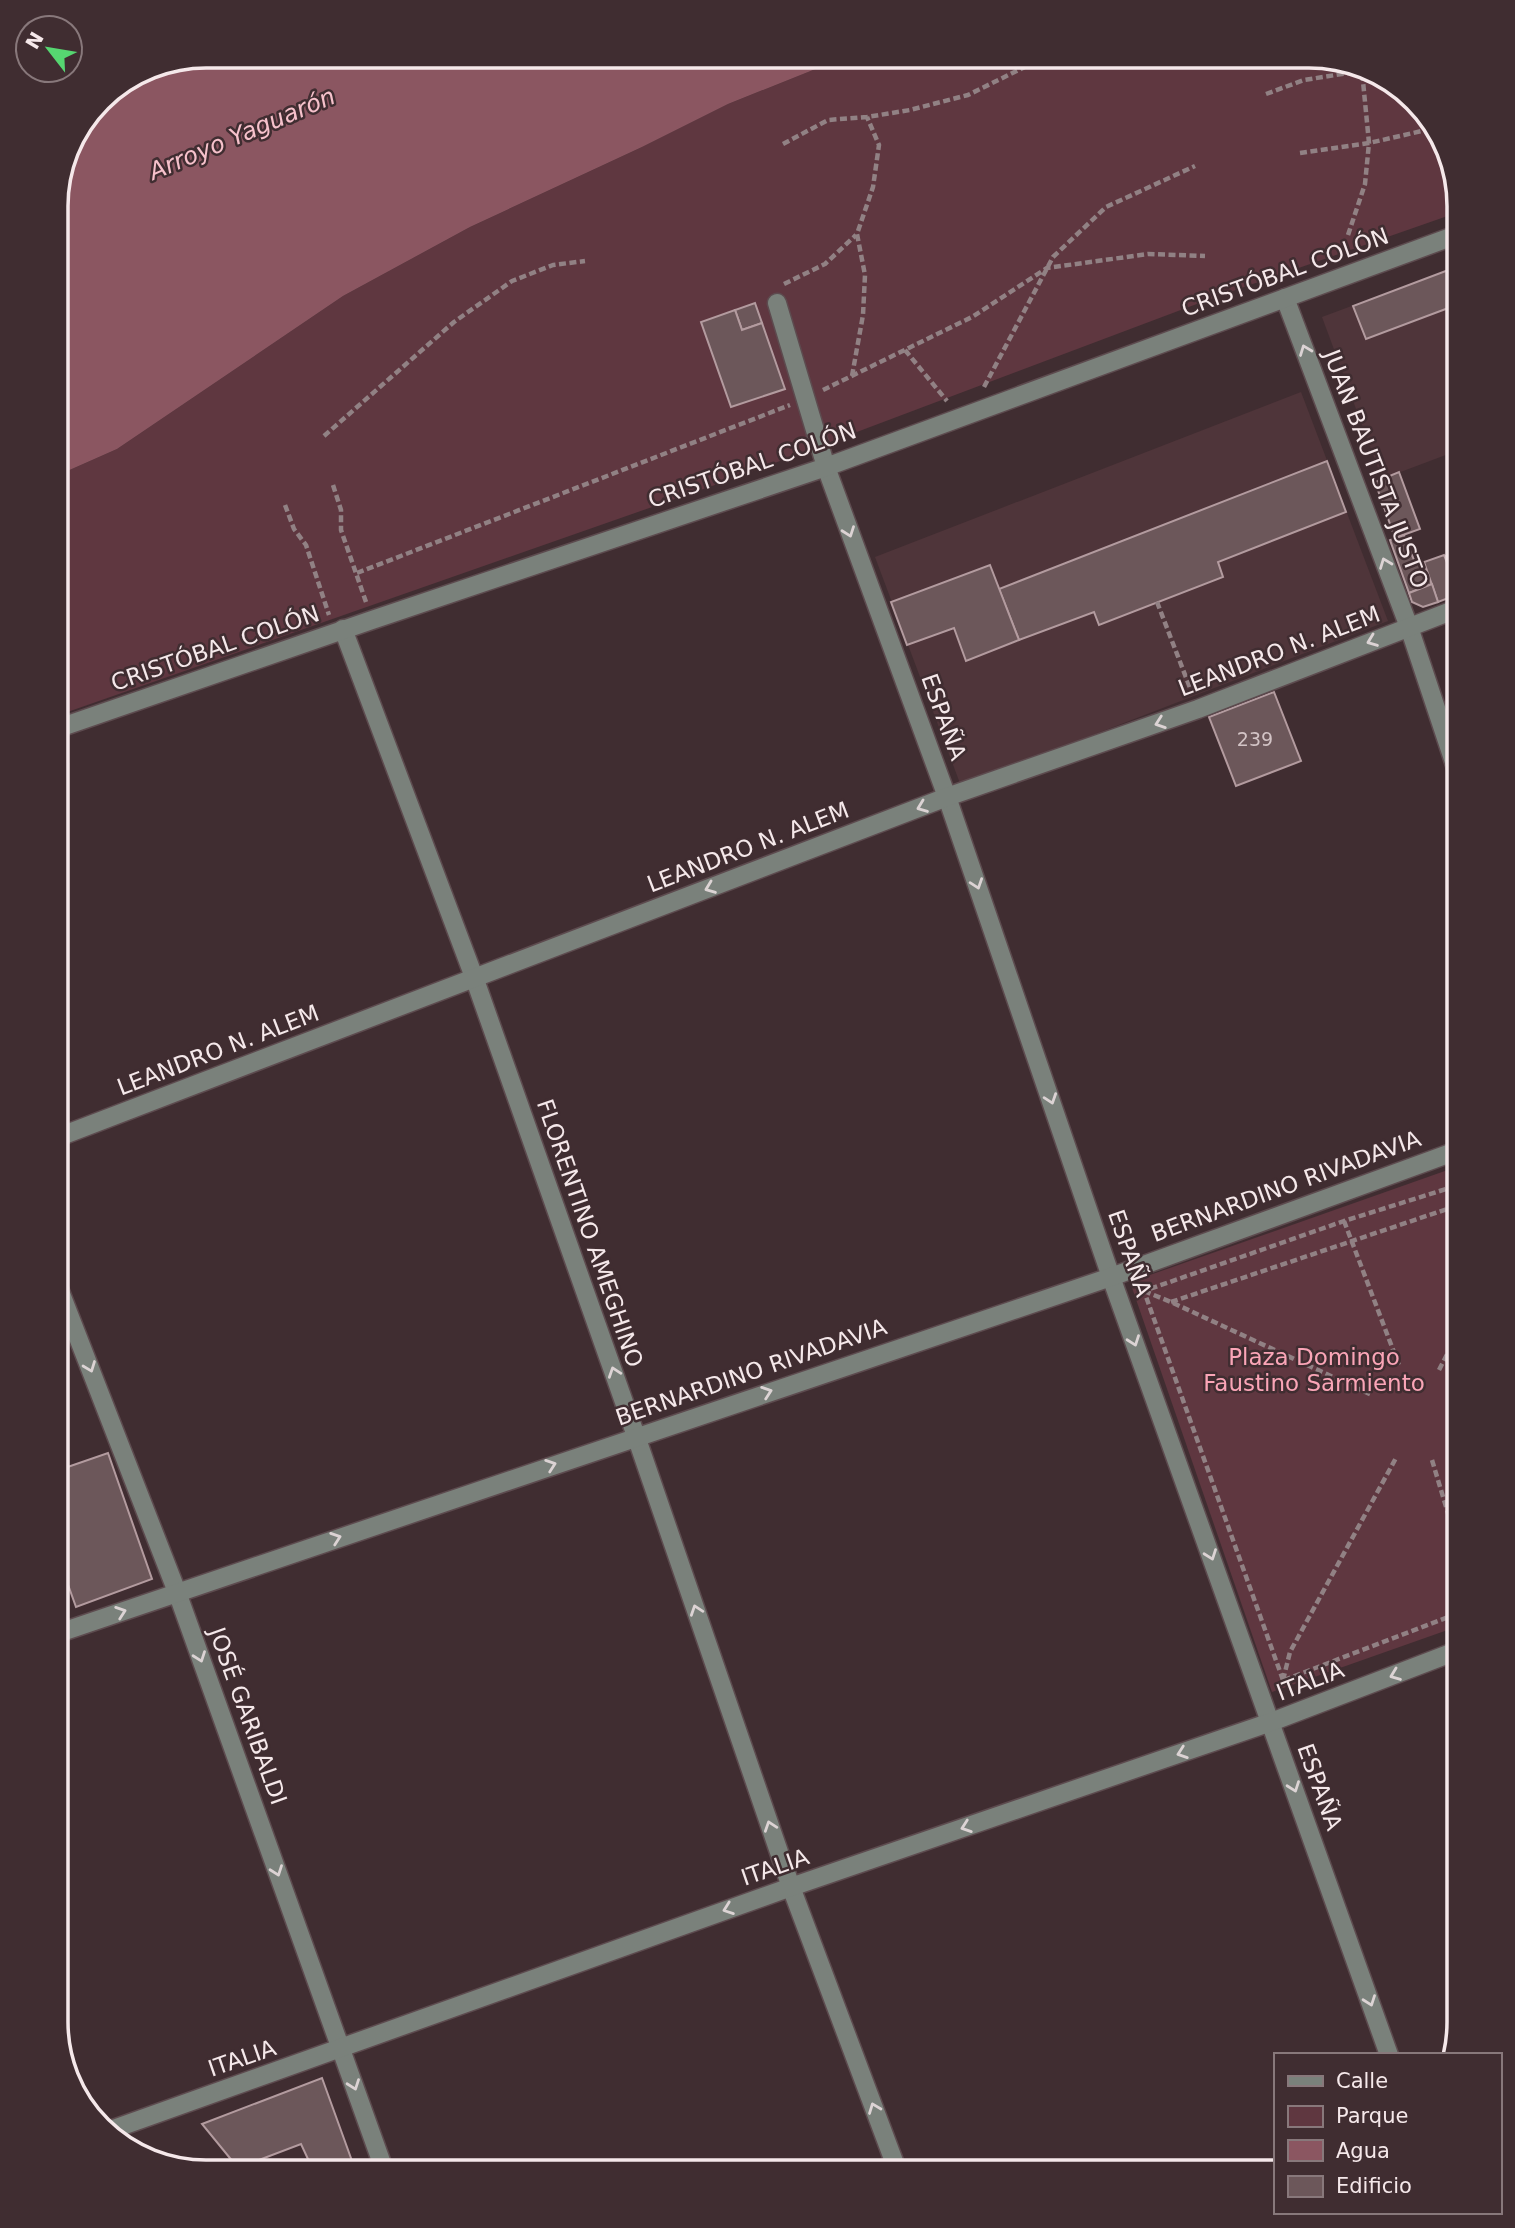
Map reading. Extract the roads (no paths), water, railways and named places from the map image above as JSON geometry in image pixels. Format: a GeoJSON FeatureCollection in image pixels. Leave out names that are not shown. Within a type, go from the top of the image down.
{"type":"FeatureCollection","features":[{"type":"Feature","properties":{"kind":"street","name":"CRISTÓBAL COLÓN"},"geometry":{"type":"LineString","coordinates":[[69,725],[826,467],[1447,238]]}},
{"type":"Feature","properties":{"kind":"street","name":"JUAN BAUTISTA JUSTO"},"geometry":{"type":"LineString","coordinates":[[1285,298],[1409,627],[1447,741]]}},
{"type":"Feature","properties":{"kind":"street","name":"ESPAÑA"},"geometry":{"type":"LineString","coordinates":[[777,303],[826,467],[947,797],[1111,1276],[1388,2053]]}},
{"type":"Feature","properties":{"kind":"street","name":"LEANDRO N. ALEM"},"geometry":{"type":"LineString","coordinates":[[68,1133],[947,797],[1198,709],[1447,613]]}},
{"type":"Feature","properties":{"kind":"street","name":"FLORENTINO AMEGHINO"},"geometry":{"type":"LineString","coordinates":[[338,631],[474,977],[791,1887],[893,2160]]}},
{"type":"Feature","properties":{"kind":"street","name":"BERNARDINO RIVADAVIA"},"geometry":{"type":"LineString","coordinates":[[68,1630],[1111,1276],[1447,1154]]}},
{"type":"Feature","properties":{"kind":"street","name":"JOSÉ GARIBALDI"},"geometry":{"type":"LineString","coordinates":[[68,1313],[177,1592],[380,2159]]}},
{"type":"Feature","properties":{"kind":"street","name":"ITALIA"},"geometry":{"type":"LineString","coordinates":[[117,2128],[791,1887],[1271,1722],[1447,1655]]}},
{"type":"Feature","properties":{"kind":"water","name":"Arroyo Yaguarón"},"geometry":{"type":"Polygon","coordinates":[[[197,69],[816,69],[728,104],[470,227],[343,296],[117,449],[69,470],[69,188],[82,145],[97,122],[115,102],[137,87],[170,73],[197,69]]]}},
{"type":"Feature","properties":{"kind":"park label","name":"Plaza Domingo Faustino Sarmiento"},"geometry":{"type":"Point","coordinates":[1314,1370]}}]}
